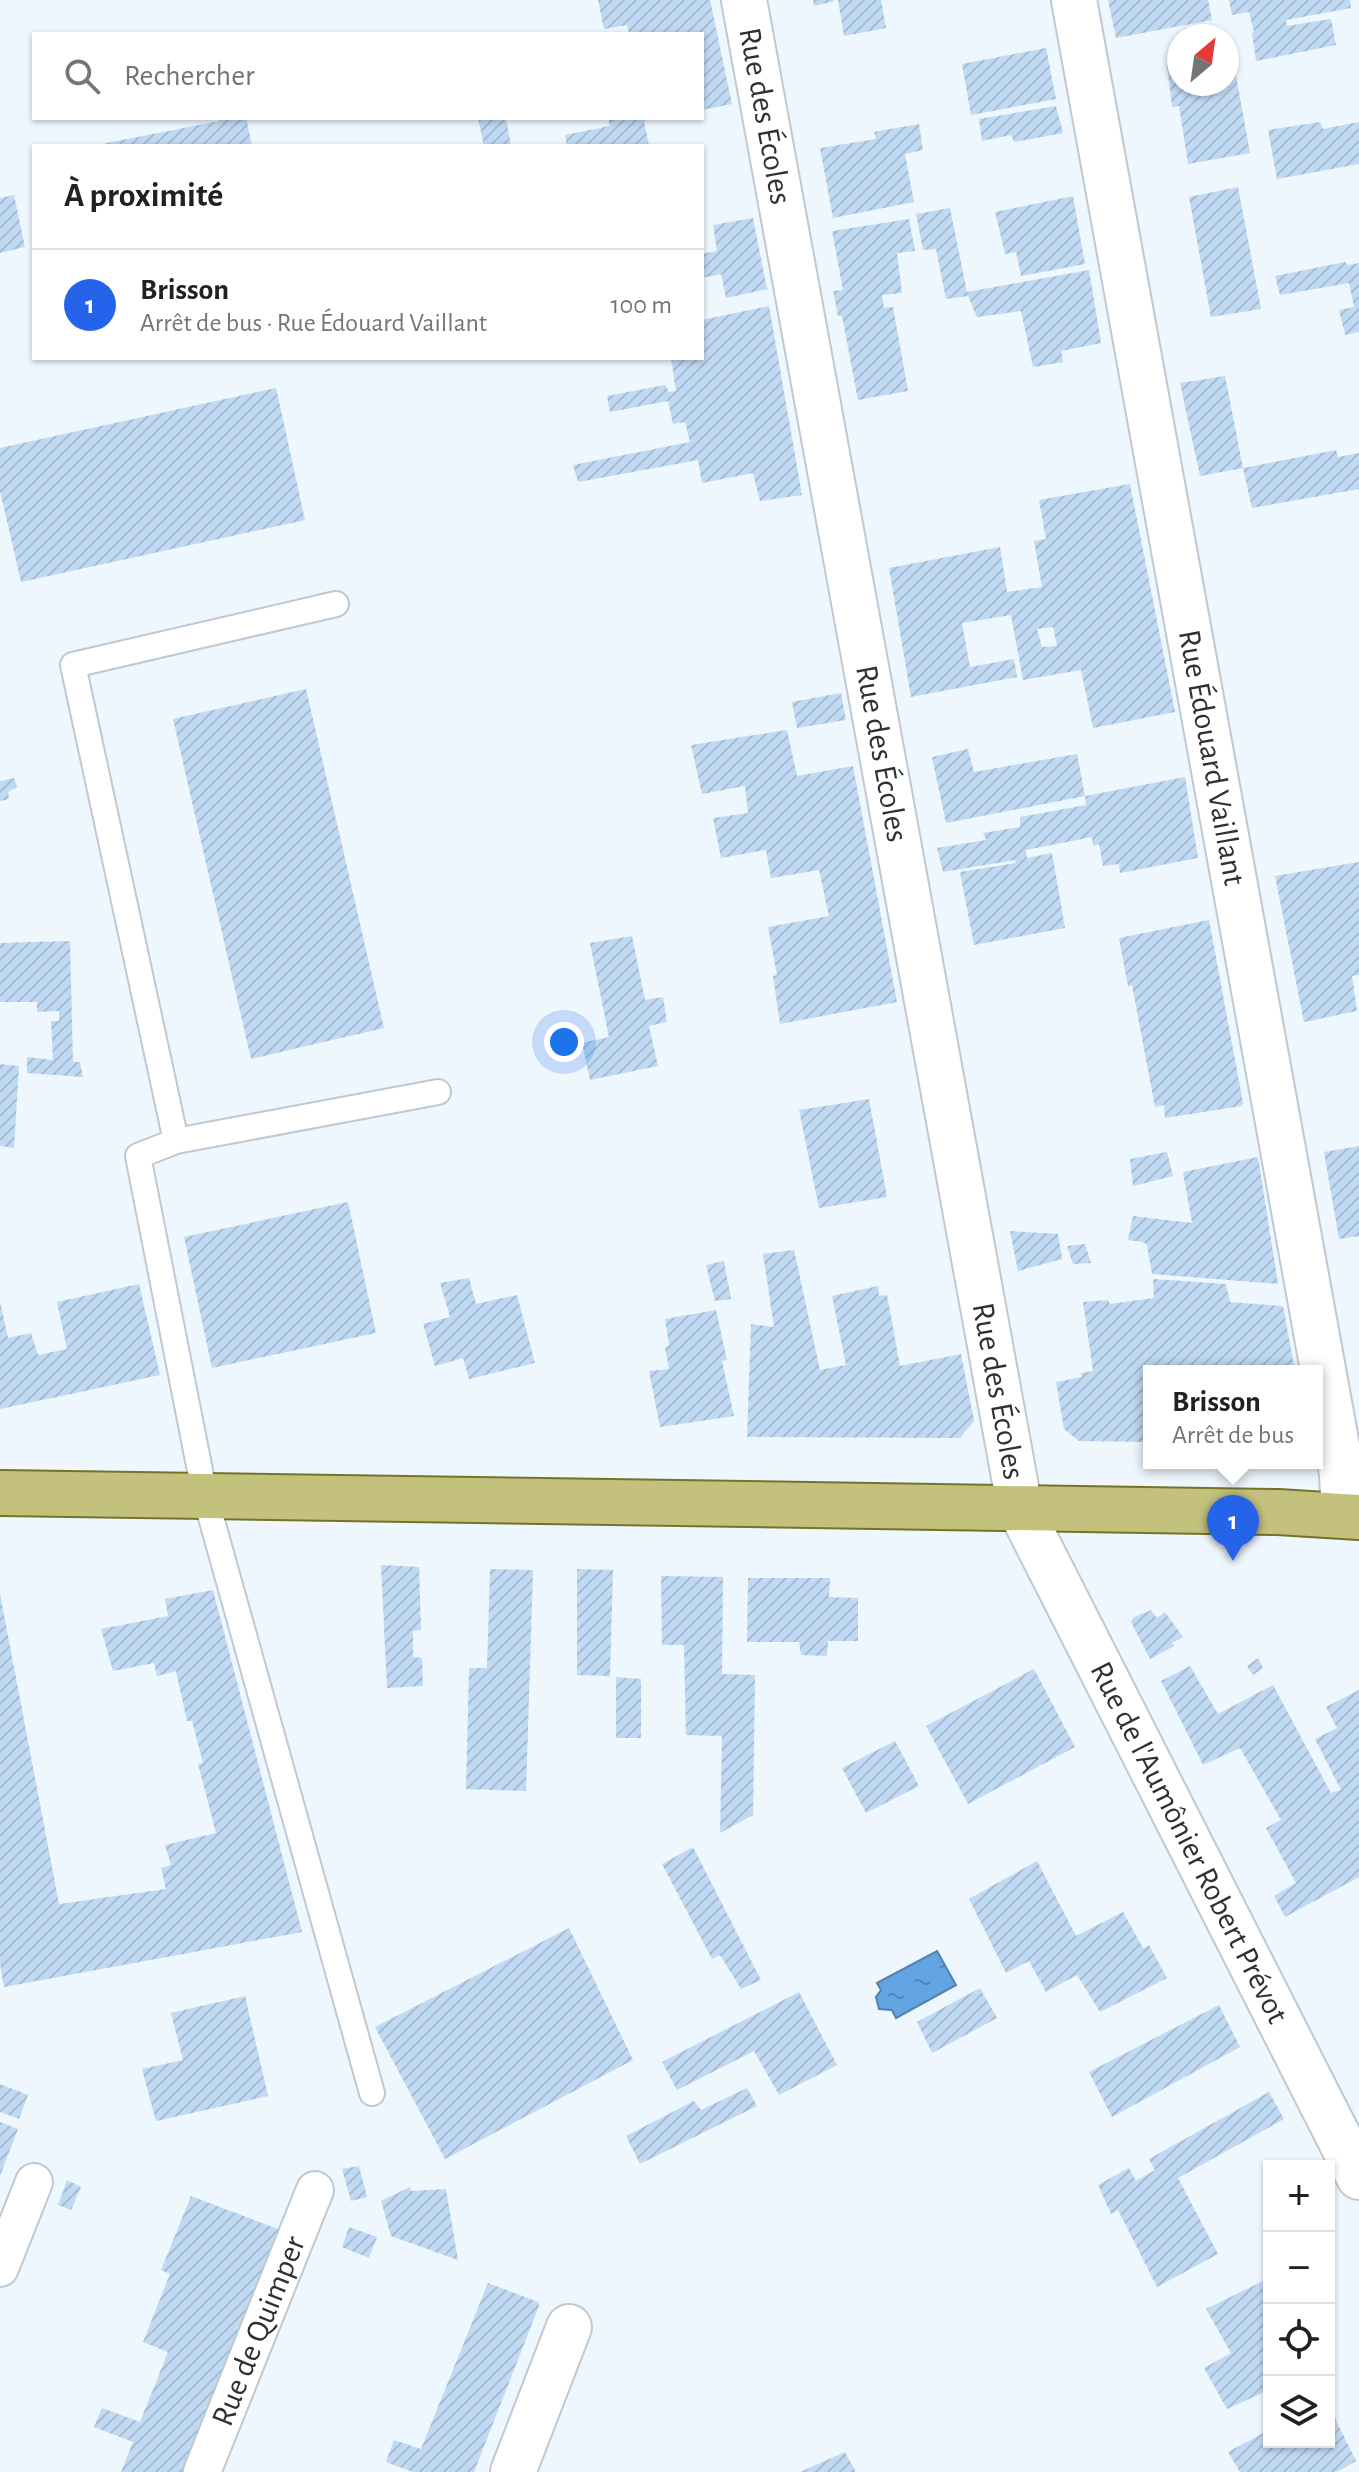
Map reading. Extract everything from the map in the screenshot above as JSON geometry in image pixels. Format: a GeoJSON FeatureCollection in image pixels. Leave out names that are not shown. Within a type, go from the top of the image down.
{"type":"FeatureCollection","features":[{"type":"Feature","properties":{"kind":"main road"},"geometry":{"type":"LineString","coordinates":[[0,1493],[1352,1516]]}},
{"type":"Feature","properties":{"kind":"street","name":"Rue des Écoles"},"geometry":{"type":"LineString","coordinates":[[744,0],[1020,1509]]}},
{"type":"Feature","properties":{"kind":"street","name":"Rue Édouard Vaillant"},"geometry":{"type":"LineString","coordinates":[[1074,0],[1322,1365]]}},
{"type":"Feature","properties":{"kind":"street","name":"Rue Édouard Vaillant"},"geometry":{"type":"LineString","coordinates":[[1323,1370],[1352,1516]]}},
{"type":"Feature","properties":{"kind":"street","name":"Rue de l'Aumônier Robert Prévot"},"geometry":{"type":"LineString","coordinates":[[1020,1509],[1359,2177]]}},
{"type":"Feature","properties":{"kind":"street"},"geometry":{"type":"LineString","coordinates":[[0,2268],[34,2182]]}},
{"type":"Feature","properties":{"kind":"street","name":"Rue de Quimper"},"geometry":{"type":"LineString","coordinates":[[202,2472],[315,2190]]}},
{"type":"Feature","properties":{"kind":"street"},"geometry":{"type":"LineString","coordinates":[[513,2472],[569,2327]]}},
{"type":"Feature","properties":{"kind":"lane"},"geometry":{"type":"LineString","coordinates":[[176,1141],[73,665],[336,604]]}},
{"type":"Feature","properties":{"kind":"lane"},"geometry":{"type":"LineString","coordinates":[[372,2093],[205,1496],[138,1156],[176,1141],[438,1092]]}},
{"type":"Feature","properties":{"kind":"water"},"geometry":{"type":"Polygon","coordinates":[[[937,1951],[956,1985],[896,2018],[892,2010],[879,2009],[876,1997],[881,1990],[877,1983],[937,1951]]]}},
{"type":"Feature","properties":{"kind":"building"},"geometry":{"type":"Polygon","coordinates":[[[598,0],[710,0],[732,104],[704,110],[704,32],[629,32],[627,25],[604,29],[598,0]]]}},
{"type":"Feature","properties":{"kind":"building"},"geometry":{"type":"Polygon","coordinates":[[[813,0],[834,0],[834,1],[814,6],[813,0]]]}},
{"type":"Feature","properties":{"kind":"building"},"geometry":{"type":"Polygon","coordinates":[[[838,0],[881,0],[886,28],[844,36],[838,0]]]}},
{"type":"Feature","properties":{"kind":"building"},"geometry":{"type":"Polygon","coordinates":[[[1108,0],[1208,0],[1212,20],[1167,24],[1167,28],[1116,38],[1108,0]]]}},
{"type":"Feature","properties":{"kind":"building"},"geometry":{"type":"Polygon","coordinates":[[[1229,0],[1350,0],[1351,8],[1286,20],[1287,26],[1331,19],[1336,45],[1256,61],[1249,12],[1232,15],[1229,0]]]}},
{"type":"Feature","properties":{"kind":"building"},"geometry":{"type":"Polygon","coordinates":[[[1046,48],[1056,99],[971,115],[962,64],[1046,48]]]}},
{"type":"Feature","properties":{"kind":"building"},"geometry":{"type":"Polygon","coordinates":[[[1239,92],[1250,153],[1188,164],[1179,106],[1172,107],[1171,96],[1239,96],[1239,92]]]}},
{"type":"Feature","properties":{"kind":"building"},"geometry":{"type":"Polygon","coordinates":[[[1056,106],[1063,133],[1014,142],[1011,135],[982,141],[979,119],[1056,106]]]}},
{"type":"Feature","properties":{"kind":"building"},"geometry":{"type":"Polygon","coordinates":[[[246,120],[252,144],[102,144],[219,121],[246,120]]]}},
{"type":"Feature","properties":{"kind":"building"},"geometry":{"type":"Polygon","coordinates":[[[478,120],[506,120],[511,144],[484,144],[478,120]]]}},
{"type":"Feature","properties":{"kind":"building"},"geometry":{"type":"Polygon","coordinates":[[[608,120],[647,120],[644,121],[649,144],[567,144],[565,135],[610,126],[608,120]]]}},
{"type":"Feature","properties":{"kind":"building"},"geometry":{"type":"Polygon","coordinates":[[[1320,122],[1323,129],[1359,122],[1359,164],[1277,179],[1268,130],[1320,122]]]}},
{"type":"Feature","properties":{"kind":"building"},"geometry":{"type":"Polygon","coordinates":[[[919,124],[923,150],[905,154],[914,202],[833,218],[820,148],[876,139],[874,132],[919,124]]]}},
{"type":"Feature","properties":{"kind":"building"},"geometry":{"type":"Polygon","coordinates":[[[1238,187],[1261,309],[1211,317],[1189,197],[1238,187]]]}},
{"type":"Feature","properties":{"kind":"building"},"geometry":{"type":"Polygon","coordinates":[[[14,195],[25,247],[0,253],[0,198],[14,195]]]}},
{"type":"Feature","properties":{"kind":"building"},"geometry":{"type":"Polygon","coordinates":[[[1073,196],[1085,264],[1021,276],[1016,252],[1005,254],[995,212],[1073,196]]]}},
{"type":"Feature","properties":{"kind":"building"},"geometry":{"type":"Polygon","coordinates":[[[950,208],[967,292],[1089,270],[1101,343],[1061,351],[1063,362],[1033,367],[1021,311],[977,317],[968,296],[946,299],[936,249],[923,250],[916,214],[950,208]]]}},
{"type":"Feature","properties":{"kind":"building"},"geometry":{"type":"Polygon","coordinates":[[[753,218],[767,289],[726,298],[721,274],[704,278],[704,254],[717,251],[713,225],[753,218]]]}},
{"type":"Feature","properties":{"kind":"building"},"geometry":{"type":"Polygon","coordinates":[[[909,219],[915,251],[897,253],[902,293],[882,295],[884,308],[893,307],[908,391],[858,400],[842,316],[838,316],[833,291],[843,290],[832,231],[909,219]]]}},
{"type":"Feature","properties":{"kind":"building"},"geometry":{"type":"Polygon","coordinates":[[[1345,262],[1348,265],[1359,263],[1359,332],[1345,335],[1339,310],[1354,307],[1349,283],[1280,295],[1275,276],[1345,262]]]}},
{"type":"Feature","properties":{"kind":"building"},"geometry":{"type":"Polygon","coordinates":[[[769,306],[802,495],[760,501],[753,473],[702,483],[698,460],[578,482],[573,465],[690,442],[685,422],[673,424],[668,401],[610,412],[607,396],[665,385],[669,392],[676,391],[671,360],[704,360],[704,320],[769,306]]]}},
{"type":"Feature","properties":{"kind":"building"},"geometry":{"type":"Polygon","coordinates":[[[1225,376],[1243,468],[1200,476],[1180,383],[1225,376]]]}},
{"type":"Feature","properties":{"kind":"building"},"geometry":{"type":"Polygon","coordinates":[[[276,388],[305,520],[21,582],[0,491],[0,448],[276,388]]]}},
{"type":"Feature","properties":{"kind":"building"},"geometry":{"type":"Polygon","coordinates":[[[1336,450],[1338,457],[1359,453],[1359,489],[1252,508],[1243,468],[1336,450]]]}},
{"type":"Feature","properties":{"kind":"building"},"geometry":{"type":"Polygon","coordinates":[[[1130,484],[1175,712],[1093,728],[1081,670],[1023,680],[1011,615],[962,623],[970,667],[1014,659],[1017,677],[911,697],[889,568],[1000,547],[1007,592],[1042,587],[1034,541],[1046,539],[1039,500],[1130,484]],[[1053,627],[1037,629],[1042,647],[1057,646],[1053,627]]]}},
{"type":"Feature","properties":{"kind":"building"},"geometry":{"type":"Polygon","coordinates":[[[306,689],[384,1028],[251,1059],[173,719],[306,689]]]}},
{"type":"Feature","properties":{"kind":"building"},"geometry":{"type":"Polygon","coordinates":[[[841,693],[846,720],[797,728],[792,702],[841,693]]]}},
{"type":"Feature","properties":{"kind":"building"},"geometry":{"type":"Polygon","coordinates":[[[787,730],[797,776],[853,766],[897,1002],[780,1024],[773,976],[777,975],[768,927],[829,916],[819,870],[771,878],[766,850],[721,858],[713,818],[748,813],[745,786],[702,794],[691,745],[787,730]]]}},
{"type":"Feature","properties":{"kind":"building"},"geometry":{"type":"Polygon","coordinates":[[[968,749],[974,772],[1077,754],[1085,796],[946,823],[932,757],[968,749]]]}},
{"type":"Feature","properties":{"kind":"building"},"geometry":{"type":"Polygon","coordinates":[[[1185,777],[1198,858],[1120,873],[1119,864],[1103,866],[1099,844],[1093,846],[1092,837],[1026,850],[1027,858],[1052,853],[1065,928],[974,945],[960,872],[1016,863],[1015,860],[943,872],[937,848],[986,840],[983,833],[1020,827],[1020,817],[1086,805],[1085,796],[1185,777]]]}},
{"type":"Feature","properties":{"kind":"building"},"geometry":{"type":"Polygon","coordinates":[[[14,778],[17,787],[8,792],[9,799],[0,801],[0,781],[14,778]]]}},
{"type":"Feature","properties":{"kind":"building"},"geometry":{"type":"Polygon","coordinates":[[[1359,862],[1359,975],[1352,976],[1357,1011],[1304,1022],[1275,876],[1359,862]]]}},
{"type":"Feature","properties":{"kind":"building"},"geometry":{"type":"Polygon","coordinates":[[[1209,920],[1243,1103],[1241,1106],[1165,1118],[1164,1105],[1155,1107],[1132,985],[1128,986],[1119,938],[1209,920]]]}},
{"type":"Feature","properties":{"kind":"building"},"geometry":{"type":"Polygon","coordinates":[[[632,936],[645,1000],[663,997],[667,1022],[649,1026],[658,1066],[590,1080],[582,1043],[609,1037],[590,943],[632,936]]]}},
{"type":"Feature","properties":{"kind":"building"},"geometry":{"type":"Polygon","coordinates":[[[70,941],[73,1062],[80,1062],[83,1077],[27,1073],[27,1057],[53,1060],[51,1021],[59,1021],[59,1011],[37,1012],[37,1002],[0,1002],[0,943],[70,941]]]}},
{"type":"Feature","properties":{"kind":"building"},"geometry":{"type":"Polygon","coordinates":[[[0,1064],[19,1066],[14,1148],[0,1146],[0,1064]]]}},
{"type":"Feature","properties":{"kind":"building"},"geometry":{"type":"Polygon","coordinates":[[[869,1099],[887,1197],[819,1208],[799,1110],[869,1099]]]}},
{"type":"Feature","properties":{"kind":"building"},"geometry":{"type":"Polygon","coordinates":[[[1359,1146],[1359,1236],[1339,1239],[1324,1152],[1359,1146]]]}},
{"type":"Feature","properties":{"kind":"building"},"geometry":{"type":"Polygon","coordinates":[[[1167,1152],[1173,1176],[1133,1186],[1130,1159],[1167,1152]]]}},
{"type":"Feature","properties":{"kind":"building"},"geometry":{"type":"Polygon","coordinates":[[[1258,1157],[1278,1284],[1152,1274],[1147,1245],[1128,1240],[1133,1216],[1192,1223],[1183,1172],[1258,1157]]]}},
{"type":"Feature","properties":{"kind":"building"},"geometry":{"type":"Polygon","coordinates":[[[348,1202],[376,1333],[212,1368],[184,1237],[348,1202]]]}},
{"type":"Feature","properties":{"kind":"building"},"geometry":{"type":"Polygon","coordinates":[[[1010,1231],[1058,1234],[1062,1259],[1018,1271],[1010,1231]]]}},
{"type":"Feature","properties":{"kind":"building"},"geometry":{"type":"Polygon","coordinates":[[[1085,1244],[1091,1263],[1073,1264],[1067,1246],[1085,1244]]]}},
{"type":"Feature","properties":{"kind":"building"},"geometry":{"type":"Polygon","coordinates":[[[794,1250],[820,1370],[846,1365],[832,1296],[878,1286],[879,1296],[887,1295],[900,1366],[961,1354],[974,1421],[960,1438],[747,1437],[751,1324],[774,1327],[763,1254],[794,1250]]]}},
{"type":"Feature","properties":{"kind":"building"},"geometry":{"type":"Polygon","coordinates":[[[724,1261],[731,1299],[715,1301],[706,1265],[724,1261]]]}},
{"type":"Feature","properties":{"kind":"building"},"geometry":{"type":"Polygon","coordinates":[[[469,1278],[476,1304],[517,1295],[535,1363],[469,1379],[463,1358],[435,1366],[423,1324],[450,1317],[440,1283],[469,1278]]]}},
{"type":"Feature","properties":{"kind":"building"},"geometry":{"type":"Polygon","coordinates":[[[1153,1279],[1226,1284],[1230,1302],[1283,1306],[1294,1365],[1143,1365],[1143,1442],[1079,1441],[1064,1429],[1056,1382],[1082,1377],[1081,1373],[1093,1371],[1083,1302],[1108,1300],[1110,1304],[1154,1298],[1153,1279]]]}},
{"type":"Feature","properties":{"kind":"building"},"geometry":{"type":"Polygon","coordinates":[[[139,1284],[160,1375],[0,1409],[0,1301],[8,1338],[31,1333],[38,1355],[67,1349],[57,1302],[139,1284]]]}},
{"type":"Feature","properties":{"kind":"building"},"geometry":{"type":"Polygon","coordinates":[[[716,1310],[727,1360],[722,1361],[734,1416],[660,1427],[649,1371],[669,1369],[665,1319],[716,1310]]]}},
{"type":"Feature","properties":{"kind":"building"},"geometry":{"type":"Polygon","coordinates":[[[381,1565],[419,1567],[421,1630],[413,1631],[413,1657],[422,1658],[423,1686],[387,1688],[381,1565]]]}},
{"type":"Feature","properties":{"kind":"building"},"geometry":{"type":"Polygon","coordinates":[[[490,1569],[533,1570],[526,1791],[466,1789],[469,1668],[487,1668],[490,1569]]]}},
{"type":"Feature","properties":{"kind":"building"},"geometry":{"type":"Polygon","coordinates":[[[577,1569],[613,1570],[610,1676],[577,1675],[577,1569]]]}},
{"type":"Feature","properties":{"kind":"building"},"geometry":{"type":"Polygon","coordinates":[[[661,1576],[723,1577],[722,1674],[755,1675],[753,1815],[720,1833],[722,1736],[686,1735],[684,1645],[662,1645],[661,1576]]]}},
{"type":"Feature","properties":{"kind":"building"},"geometry":{"type":"Polygon","coordinates":[[[748,1578],[830,1578],[829,1597],[858,1598],[858,1641],[828,1641],[827,1656],[801,1655],[799,1642],[747,1642],[748,1578]]]}},
{"type":"Feature","properties":{"kind":"building"},"geometry":{"type":"Polygon","coordinates":[[[213,1590],[302,1932],[4,1987],[0,1964],[0,1594],[59,1904],[166,1889],[161,1868],[171,1865],[165,1845],[216,1833],[198,1764],[203,1763],[192,1721],[187,1721],[176,1671],[157,1676],[154,1663],[113,1671],[101,1629],[168,1616],[165,1599],[213,1590]]]}},
{"type":"Feature","properties":{"kind":"building"},"geometry":{"type":"Polygon","coordinates":[[[1151,1610],[1157,1618],[1165,1612],[1183,1637],[1172,1643],[1174,1646],[1150,1659],[1131,1622],[1134,1617],[1151,1610]]]}},
{"type":"Feature","properties":{"kind":"building"},"geometry":{"type":"Polygon","coordinates":[[[1258,1658],[1263,1668],[1253,1675],[1247,1666],[1258,1658]]]}},
{"type":"Feature","properties":{"kind":"building"},"geometry":{"type":"Polygon","coordinates":[[[1190,1666],[1218,1714],[1273,1685],[1331,1793],[1341,1790],[1315,1739],[1337,1728],[1326,1707],[1359,1690],[1359,1877],[1285,1917],[1274,1896],[1296,1883],[1266,1828],[1281,1820],[1240,1748],[1203,1765],[1161,1681],[1190,1666]]]}},
{"type":"Feature","properties":{"kind":"building"},"geometry":{"type":"Polygon","coordinates":[[[1034,1669],[1075,1747],[968,1804],[926,1726],[1034,1669]]]}},
{"type":"Feature","properties":{"kind":"building"},"geometry":{"type":"Polygon","coordinates":[[[616,1677],[641,1679],[641,1738],[616,1738],[616,1677]]]}},
{"type":"Feature","properties":{"kind":"building"},"geometry":{"type":"Polygon","coordinates":[[[895,1741],[919,1786],[866,1813],[842,1768],[895,1741]]]}},
{"type":"Feature","properties":{"kind":"building"},"geometry":{"type":"Polygon","coordinates":[[[693,1847],[761,1980],[741,1989],[720,1955],[712,1959],[662,1864],[693,1847]]]}},
{"type":"Feature","properties":{"kind":"building"},"geometry":{"type":"Polygon","coordinates":[[[1037,1861],[1076,1936],[1123,1912],[1143,1948],[1149,1945],[1167,1978],[1100,2012],[1077,1975],[1046,1992],[1029,1961],[1006,1973],[969,1899],[1037,1861]]]}},
{"type":"Feature","properties":{"kind":"building"},"geometry":{"type":"Polygon","coordinates":[[[569,1928],[633,2060],[445,2159],[375,2027],[569,1928]]]}},
{"type":"Feature","properties":{"kind":"building"},"geometry":{"type":"Polygon","coordinates":[[[980,1988],[997,2018],[932,2053],[917,2022],[980,1988]]]}},
{"type":"Feature","properties":{"kind":"building"},"geometry":{"type":"Polygon","coordinates":[[[799,1992],[837,2065],[779,2095],[754,2051],[677,2090],[662,2062],[799,1992]]]}},
{"type":"Feature","properties":{"kind":"building"},"geometry":{"type":"Polygon","coordinates":[[[245,1996],[268,2096],[156,2121],[142,2069],[183,2060],[171,2013],[245,1996]]]}},
{"type":"Feature","properties":{"kind":"building"},"geometry":{"type":"Polygon","coordinates":[[[1219,2005],[1240,2047],[1112,2117],[1089,2072],[1219,2005]]]}},
{"type":"Feature","properties":{"kind":"building"},"geometry":{"type":"Polygon","coordinates":[[[0,2084],[28,2095],[19,2119],[0,2112],[0,2084]]]}},
{"type":"Feature","properties":{"kind":"building"},"geometry":{"type":"Polygon","coordinates":[[[747,2088],[757,2106],[640,2164],[626,2136],[694,2101],[701,2110],[747,2088]]]}},
{"type":"Feature","properties":{"kind":"building"},"geometry":{"type":"Polygon","coordinates":[[[1269,2092],[1284,2119],[1178,2178],[1218,2254],[1157,2287],[1118,2210],[1111,2214],[1098,2185],[1129,2168],[1136,2181],[1155,2170],[1149,2159],[1269,2092]]]}},
{"type":"Feature","properties":{"kind":"building"},"geometry":{"type":"Polygon","coordinates":[[[0,2122],[18,2129],[0,2176],[0,2122]]]}},
{"type":"Feature","properties":{"kind":"building"},"geometry":{"type":"Polygon","coordinates":[[[359,2166],[367,2197],[351,2201],[342,2169],[359,2166]]]}},
{"type":"Feature","properties":{"kind":"building"},"geometry":{"type":"Polygon","coordinates":[[[67,2180],[81,2187],[71,2210],[58,2205],[67,2180]]]}},
{"type":"Feature","properties":{"kind":"building"},"geometry":{"type":"Polygon","coordinates":[[[410,2187],[411,2191],[446,2189],[458,2260],[391,2236],[381,2201],[410,2187]]]}},
{"type":"Feature","properties":{"kind":"building"},"geometry":{"type":"Polygon","coordinates":[[[191,2196],[278,2229],[182,2472],[121,2472],[133,2442],[94,2427],[102,2408],[140,2422],[168,2352],[143,2342],[170,2274],[161,2270],[191,2196]]]}},
{"type":"Feature","properties":{"kind":"building"},"geometry":{"type":"Polygon","coordinates":[[[349,2227],[377,2237],[369,2258],[342,2247],[349,2227]]]}},
{"type":"Feature","properties":{"kind":"building"},"geometry":{"type":"Polygon","coordinates":[[[1263,2281],[1263,2393],[1227,2409],[1204,2368],[1231,2353],[1206,2309],[1263,2281]]]}},
{"type":"Feature","properties":{"kind":"building"},"geometry":{"type":"Polygon","coordinates":[[[488,2283],[538,2302],[539,2306],[474,2472],[413,2472],[386,2462],[394,2440],[421,2449],[488,2283]]]}},
{"type":"Feature","properties":{"kind":"building"},"geometry":{"type":"Polygon","coordinates":[[[1335,2418],[1356,2461],[1337,2472],[1240,2472],[1228,2452],[1263,2433],[1263,2448],[1335,2448],[1335,2418]]]}},
{"type":"Feature","properties":{"kind":"building"},"geometry":{"type":"Polygon","coordinates":[[[845,2452],[856,2472],[800,2472],[845,2452]]]}},
{"type":"Feature","properties":{"kind":"place","name":"Brisson"},"geometry":{"type":"Point","coordinates":[1233,1561]}}]}
